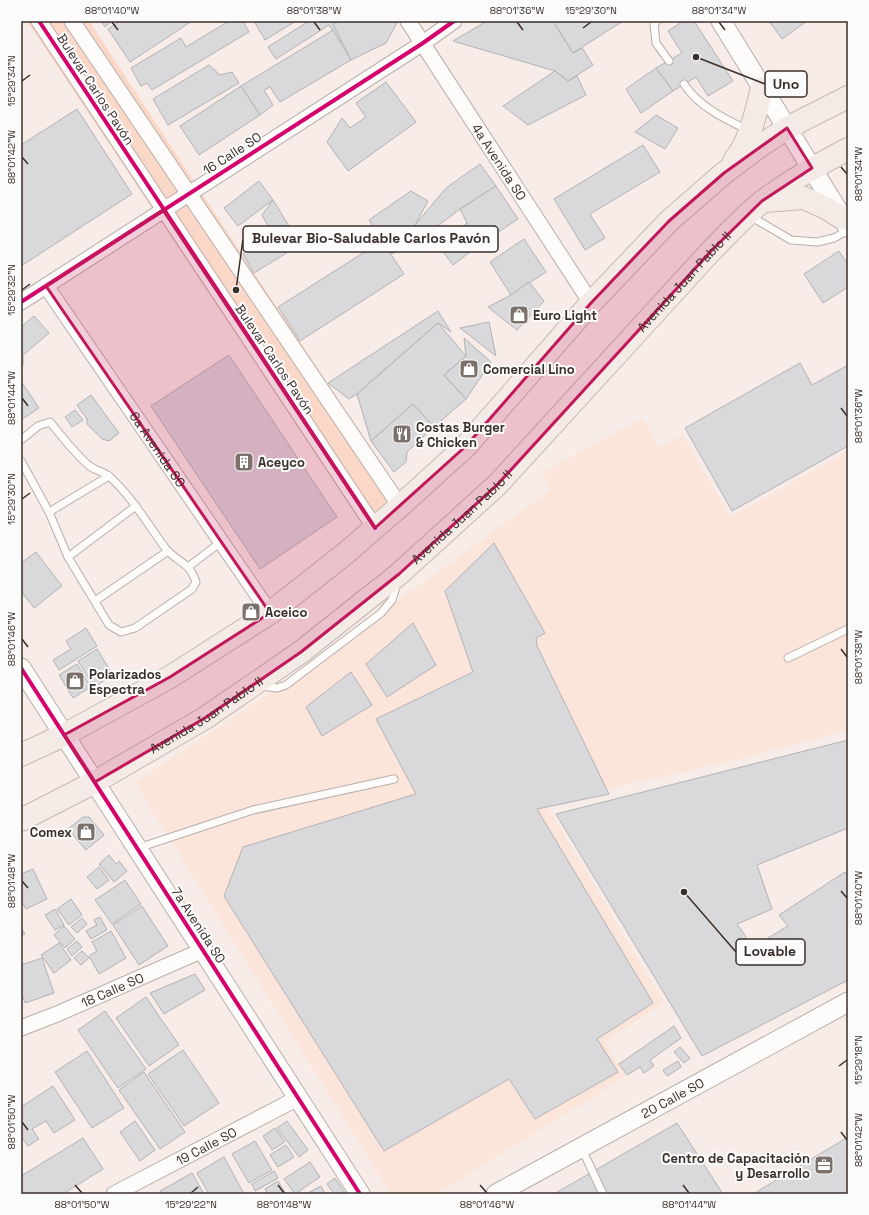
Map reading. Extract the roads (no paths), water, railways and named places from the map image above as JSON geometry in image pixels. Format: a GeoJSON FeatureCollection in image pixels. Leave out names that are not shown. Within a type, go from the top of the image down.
{"type":"FeatureCollection","features":[{"type":"Feature","properties":{"kind":"highway"},"geometry":{"type":"LineString","coordinates":[[724,173],[740,153],[751,131],[762,88]]}},
{"type":"Feature","properties":{"kind":"highway"},"geometry":{"type":"LineString","coordinates":[[21,755],[64,736],[170,677],[270,613],[346,553],[466,446],[591,303],[669,221],[724,173],[787,128],[848,97]]}},
{"type":"Feature","properties":{"kind":"highway","name":"Avenida Juan Pablo II"},"geometry":{"type":"LineString","coordinates":[[21,820],[95,782],[205,718],[301,652],[399,574],[497,485],[712,250],[755,208],[812,168],[848,149]]}},
{"type":"Feature","properties":{"kind":"highway"},"geometry":{"type":"LineString","coordinates":[[755,208],[788,198],[804,198],[826,208],[846,225]]}},
{"type":"Feature","properties":{"kind":"street","name":"Bulevar Carlos Pavón"},"geometry":{"type":"LineString","coordinates":[[39,21],[375,528]]}},
{"type":"Feature","properties":{"kind":"street","name":"Bulevar Carlos Pavón"},"geometry":{"type":"LineString","coordinates":[[72,21],[400,506]]}},
{"type":"Feature","properties":{"kind":"street","name":"4a Avenida SO"},"geometry":{"type":"LineString","coordinates":[[408,21],[591,303]]}},
{"type":"Feature","properties":{"kind":"street","name":"16 Calle SO"},"geometry":{"type":"LineString","coordinates":[[21,302],[423,43],[454,21]]}},
{"type":"Feature","properties":{"kind":"street"},"geometry":{"type":"LineString","coordinates":[[721,21],[846,225]]}},
{"type":"Feature","properties":{"kind":"street","name":"6a Avenida SO"},"geometry":{"type":"LineString","coordinates":[[46,286],[270,613]]}},
{"type":"Feature","properties":{"kind":"street","name":"7a Avenida SO"},"geometry":{"type":"LineString","coordinates":[[21,668],[360,1194]]}},
{"type":"Feature","properties":{"kind":"street","name":"18 Calle SO"},"geometry":{"type":"LineString","coordinates":[[21,1028],[57,1014],[203,950]]}},
{"type":"Feature","properties":{"kind":"street","name":"20 Calle SO"},"geometry":{"type":"LineString","coordinates":[[502,1193],[581,1148],[848,1002]]}},
{"type":"Feature","properties":{"kind":"street","name":"19 Calle SO"},"geometry":{"type":"LineString","coordinates":[[114,1194],[298,1098]]}},
{"type":"Feature","properties":{"kind":"lane"},"geometry":{"type":"LineString","coordinates":[[656,21],[654,24],[656,42],[669,61]]}},
{"type":"Feature","properties":{"kind":"lane"},"geometry":{"type":"LineString","coordinates":[[684,84],[689,92],[705,106],[724,118],[751,131]]}},
{"type":"Feature","properties":{"kind":"lane"},"geometry":{"type":"LineString","coordinates":[[755,208],[791,240],[817,242],[834,238],[846,225]]}},
{"type":"Feature","properties":{"kind":"lane"},"geometry":{"type":"LineString","coordinates":[[21,440],[38,426],[50,422],[90,467],[109,476],[136,506],[168,550],[193,573],[196,582],[192,588],[135,628],[121,632],[109,624],[68,557],[49,512],[21,461]]}},
{"type":"Feature","properties":{"kind":"lane"},"geometry":{"type":"LineString","coordinates":[[49,512],[109,476]]}},
{"type":"Feature","properties":{"kind":"lane"},"geometry":{"type":"LineString","coordinates":[[68,557],[136,506]]}},
{"type":"Feature","properties":{"kind":"lane"},"geometry":{"type":"LineString","coordinates":[[188,567],[221,542]]}},
{"type":"Feature","properties":{"kind":"lane"},"geometry":{"type":"LineString","coordinates":[[95,600],[168,550]]}},
{"type":"Feature","properties":{"kind":"lane"},"geometry":{"type":"LineString","coordinates":[[788,658],[848,629]]}},
{"type":"Feature","properties":{"kind":"lane"},"geometry":{"type":"LineString","coordinates":[[137,848],[252,810],[394,779]]}},
{"type":"Feature","properties":{"kind":"lane"},"geometry":{"type":"LineString","coordinates":[[581,1148],[603,1194]]}},
{"type":"Feature","properties":{"kind":"place","name":"Uno"},"geometry":{"type":"Point","coordinates":[696,57]}},
{"type":"Feature","properties":{"kind":"place","name":"Bulevar Bio-Saludable Carlos Pavón"},"geometry":{"type":"Point","coordinates":[236,290]}},
{"type":"Feature","properties":{"kind":"place","name":"Euro Light"},"geometry":{"type":"Point","coordinates":[519,315]}},
{"type":"Feature","properties":{"kind":"place","name":"Comercial Lino"},"geometry":{"type":"Point","coordinates":[469,369]}},
{"type":"Feature","properties":{"kind":"place","name":"Costas Burger & Chicken"},"geometry":{"type":"Point","coordinates":[402,434]}},
{"type":"Feature","properties":{"kind":"place","name":"Aceyco"},"geometry":{"type":"Point","coordinates":[244,462]}},
{"type":"Feature","properties":{"kind":"place","name":"Aceico"},"geometry":{"type":"Point","coordinates":[251,612]}},
{"type":"Feature","properties":{"kind":"place","name":"Polarizados Espectra"},"geometry":{"type":"Point","coordinates":[75,681]}},
{"type":"Feature","properties":{"kind":"place","name":"Comex"},"geometry":{"type":"Point","coordinates":[86,832]}},
{"type":"Feature","properties":{"kind":"place","name":"Lovable"},"geometry":{"type":"Point","coordinates":[684,892]}},
{"type":"Feature","properties":{"kind":"place","name":"Centro de Capacitación y Desarrollo"},"geometry":{"type":"Point","coordinates":[824,1165]}}]}
